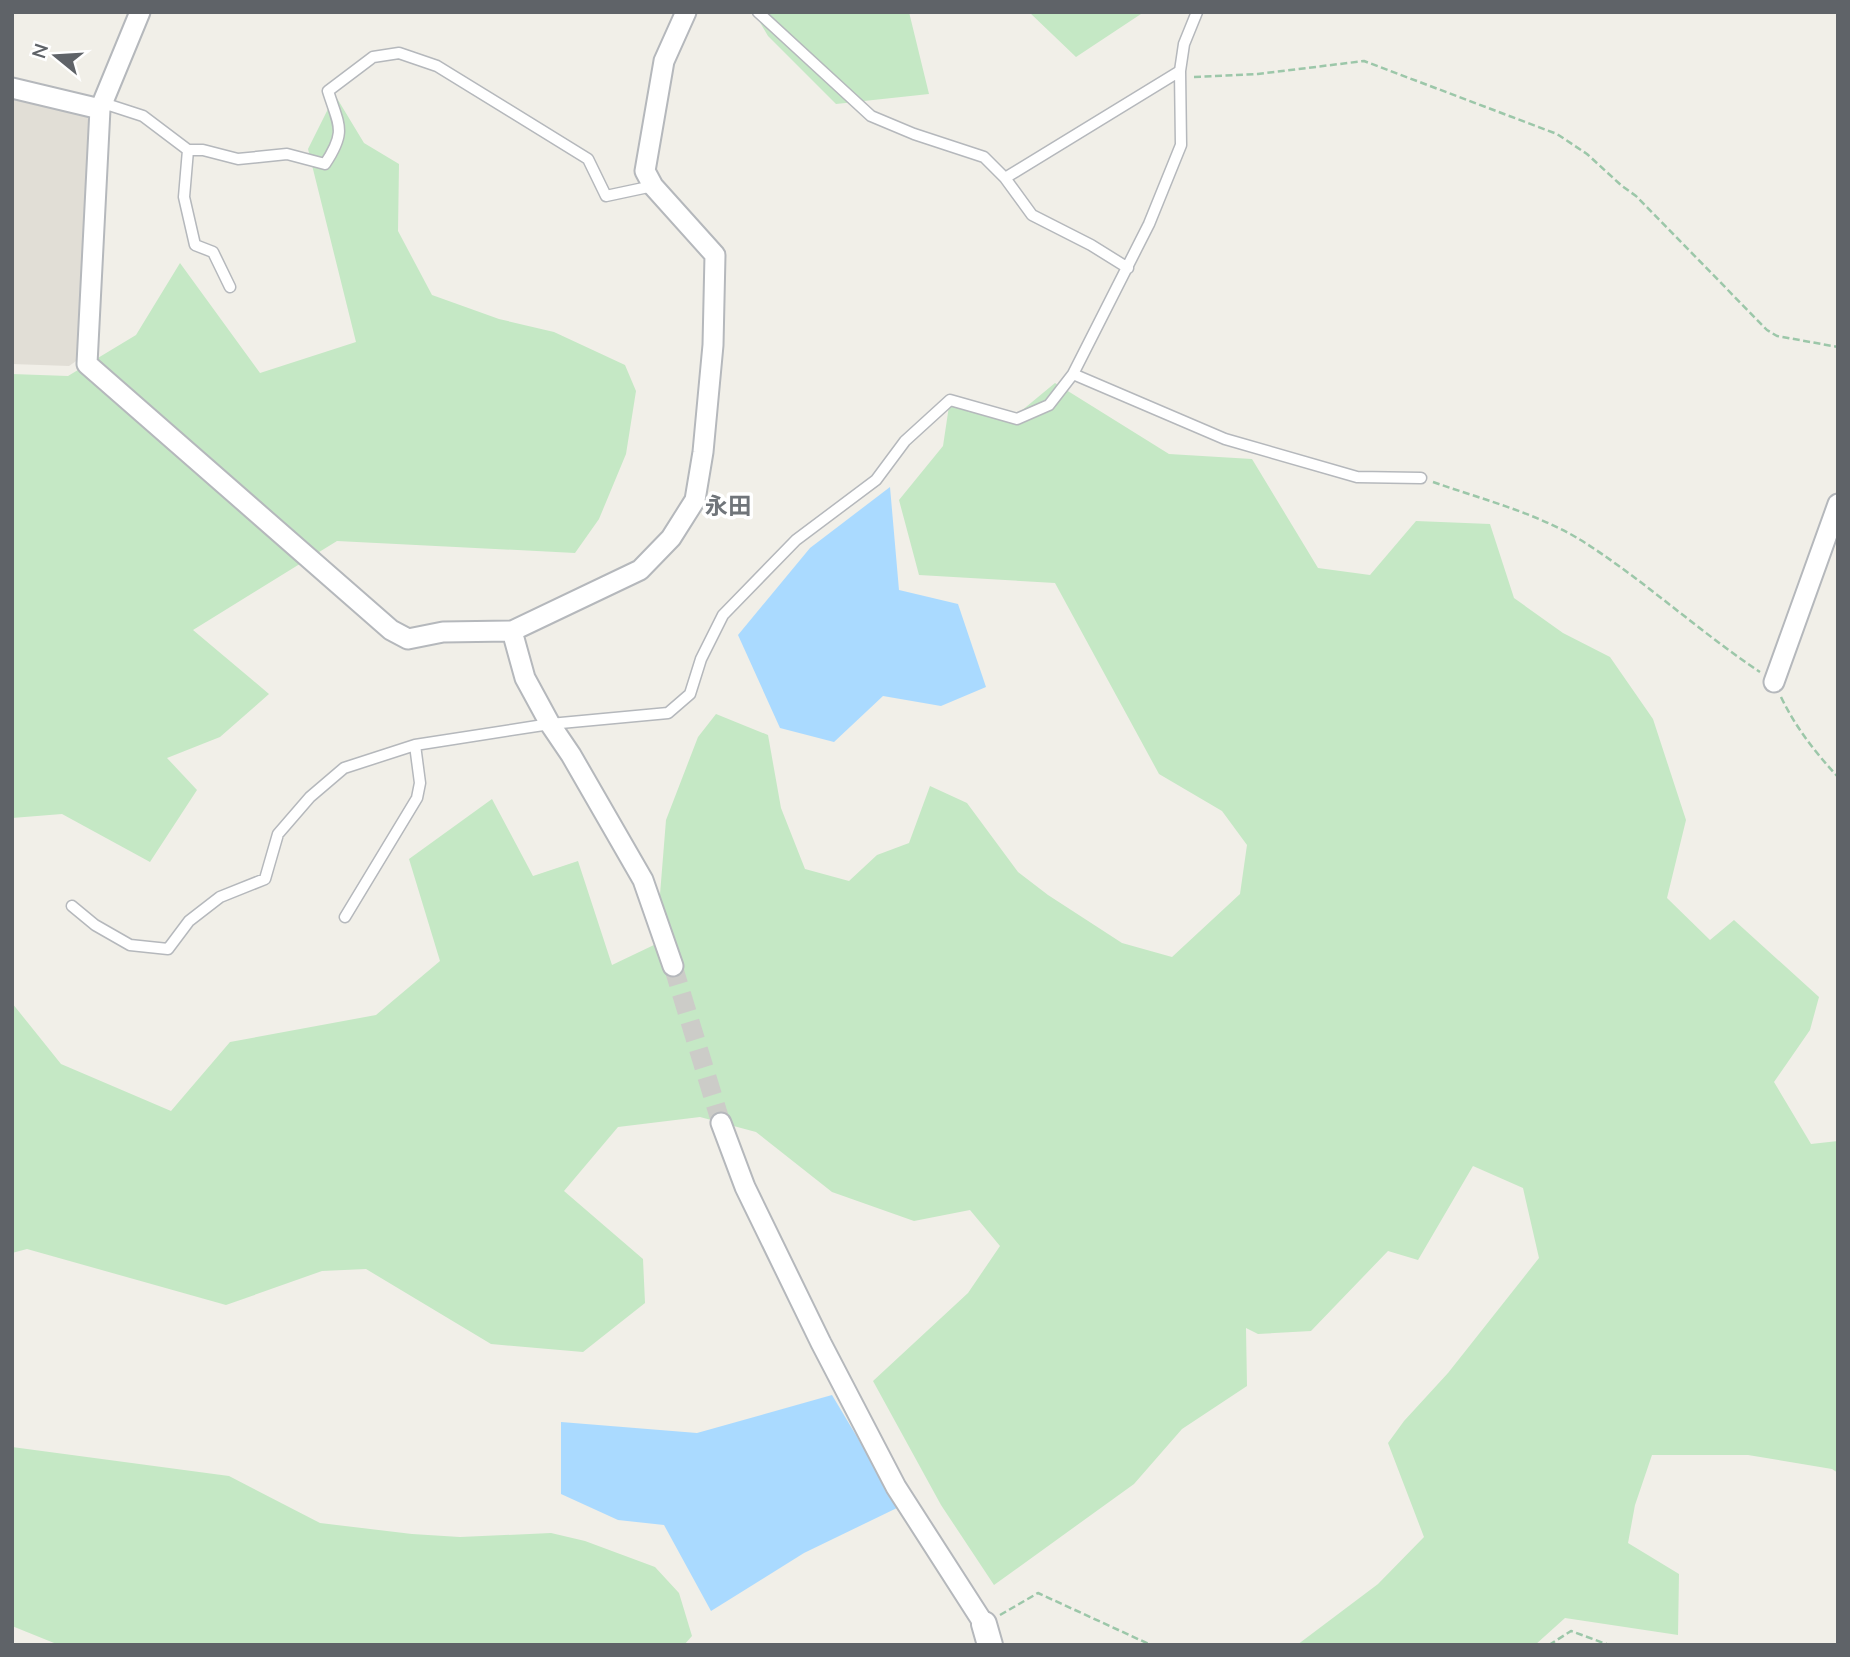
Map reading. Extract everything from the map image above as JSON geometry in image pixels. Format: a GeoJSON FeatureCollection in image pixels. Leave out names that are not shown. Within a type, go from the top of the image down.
{"type":"FeatureCollection","features":[{"type":"Feature","properties":{"kind":"street"},"geometry":{"type":"LineString","coordinates":[[140,12],[101,106],[87,364],[391,630],[408,639],[443,632],[512,631],[640,570],[671,538],[695,500],[703,452],[713,345],[715,256],[653,186],[645,171],[664,61],[686,12]]}},
{"type":"Feature","properties":{"kind":"street"},"geometry":{"type":"LineString","coordinates":[[12,88],[101,106]]}},
{"type":"Feature","properties":{"kind":"street"},"geometry":{"type":"LineString","coordinates":[[1774,681],[1838,503]]}},
{"type":"Feature","properties":{"kind":"street"},"geometry":{"type":"LineString","coordinates":[[512,631],[525,678],[643,880],[673,966]]}},
{"type":"Feature","properties":{"kind":"street"},"geometry":{"type":"LineString","coordinates":[[722,1124],[745,1187],[821,1343],[896,1486],[987,1634]]}},
{"type":"Feature","properties":{"kind":"lane"},"geometry":{"type":"LineString","coordinates":[[758,12],[871,116],[914,134],[984,157],[1005,178],[1032,215],[1091,245],[1128,268]]}},
{"type":"Feature","properties":{"kind":"lane"},"geometry":{"type":"LineString","coordinates":[[72,906],[95,925],[130,945],[168,949],[189,921],[219,897],[265,879],[278,834],[310,797],[344,768],[415,745],[550,724],[668,713],[690,694],[701,659],[723,615],[796,540],[876,480],[905,441],[950,400],[1017,419],[1049,405],[1073,374],[1128,268],[1181,145],[1180,71],[1184,44],[1197,12]]}},
{"type":"Feature","properties":{"kind":"lane"},"geometry":{"type":"LineString","coordinates":[[101,106],[143,116],[188,150],[203,150],[238,159],[287,154],[325,163],[341,133],[328,91],[373,57],[399,53],[437,65],[588,159],[606,196],[653,186]]}},
{"type":"Feature","properties":{"kind":"lane"},"geometry":{"type":"LineString","coordinates":[[1005,178],[1180,71]]}},
{"type":"Feature","properties":{"kind":"lane"},"geometry":{"type":"LineString","coordinates":[[188,150],[184,197],[195,245],[213,252],[230,287]]}},
{"type":"Feature","properties":{"kind":"lane"},"geometry":{"type":"LineString","coordinates":[[1073,374],[1225,439],[1357,477],[1421,478]]}},
{"type":"Feature","properties":{"kind":"lane"},"geometry":{"type":"LineString","coordinates":[[345,916],[417,798],[420,783],[415,745]]}},
{"type":"Feature","properties":{"kind":"path"},"geometry":{"type":"LineString","coordinates":[[1180,71],[1194,77],[1258,74],[1364,61],[1557,134],[1587,154],[1636,196],[1766,330],[1777,336],[1838,347]]}},
{"type":"Feature","properties":{"kind":"path"},"geometry":{"type":"LineString","coordinates":[[1421,478],[1550,523],[1586,543],[1723,648],[1774,681],[1793,723],[1838,777]]}},
{"type":"Feature","properties":{"kind":"path"},"geometry":{"type":"LineString","coordinates":[[987,1634],[1038,1593],[1151,1645]]}},
{"type":"Feature","properties":{"kind":"path"},"geometry":{"type":"LineString","coordinates":[[1549,1645],[1571,1631],[1609,1645]]}},
{"type":"Feature","properties":{"kind":"shaded area"},"geometry":{"type":"Polygon","coordinates":[[[12,98],[81,114],[92,120],[79,359],[69,366],[12,364],[12,98]]]}},
{"type":"Feature","properties":{"kind":"green space"},"geometry":{"type":"Polygon","coordinates":[[[754,12],[909,12],[929,94],[836,104],[768,36],[754,12]]]}},
{"type":"Feature","properties":{"kind":"green space"},"geometry":{"type":"Polygon","coordinates":[[[1029,12],[1144,12],[1076,57],[1029,12]]]}},
{"type":"Feature","properties":{"kind":"green space"},"geometry":{"type":"Polygon","coordinates":[[[335,95],[364,143],[399,164],[398,231],[432,295],[499,319],[554,332],[625,365],[636,391],[626,454],[599,519],[575,553],[337,541],[193,630],[269,694],[220,737],[167,758],[197,790],[150,862],[62,814],[12,818],[12,374],[68,376],[136,335],[180,263],[260,373],[356,342],[308,149],[335,95]]]}},
{"type":"Feature","properties":{"kind":"green space"},"geometry":{"type":"Polygon","coordinates":[[[1055,383],[1169,454],[1252,459],[1318,568],[1370,575],[1416,521],[1490,524],[1514,598],[1563,633],[1610,657],[1653,719],[1686,820],[1667,898],[1710,940],[1734,920],[1819,997],[1810,1030],[1774,1082],[1811,1144],[1838,1141],[1838,1473],[1832,1469],[1748,1455],[1652,1455],[1635,1505],[1628,1543],[1679,1574],[1678,1635],[1565,1618],[1535,1645],[1297,1645],[1378,1584],[1424,1537],[1388,1443],[1404,1421],[1448,1373],[1539,1258],[1523,1188],[1473,1166],[1418,1260],[1388,1251],[1311,1331],[1258,1334],[1246,1328],[1247,1386],[1182,1429],[1134,1484],[994,1585],[941,1505],[873,1381],[968,1293],[1000,1246],[970,1210],[914,1221],[832,1192],[756,1132],[700,1117],[618,1127],[564,1191],[643,1259],[645,1303],[583,1352],[491,1344],[366,1269],[322,1271],[226,1305],[27,1249],[12,1253],[12,1003],[61,1064],[171,1111],[230,1042],[376,1015],[440,961],[409,859],[492,799],[533,876],[578,861],[612,965],[656,944],[666,820],[698,737],[716,714],[768,735],[781,808],[805,869],[849,881],[877,855],[909,843],[930,786],[967,803],[1018,872],[1048,895],[1122,943],[1172,957],[1240,894],[1247,845],[1222,811],[1159,774],[1055,583],[919,575],[899,500],[943,446],[949,406],[1015,416],[1055,383]]]}},
{"type":"Feature","properties":{"kind":"green space"},"geometry":{"type":"Polygon","coordinates":[[[12,1447],[229,1476],[320,1523],[460,1537],[551,1533],[585,1541],[655,1567],[679,1593],[692,1636],[684,1645],[59,1645],[12,1626],[12,1447]]]}},
{"type":"Feature","properties":{"kind":"water"},"geometry":{"type":"Polygon","coordinates":[[[890,487],[899,590],[958,604],[986,687],[941,706],[883,696],[834,742],[780,728],[738,635],[810,548],[890,487]]]}},
{"type":"Feature","properties":{"kind":"water"},"geometry":{"type":"Polygon","coordinates":[[[832,1395],[899,1507],[804,1553],[711,1611],[664,1525],[618,1520],[561,1494],[561,1422],[697,1433],[832,1395]]]}},
{"type":"Feature","properties":{"kind":"tunnel"},"geometry":{"type":"LineString","coordinates":[[673,966],[721,1123]]}},
{"type":"Feature","properties":{"kind":"district","name":"永田"},"geometry":{"type":"Point","coordinates":[728,506]}}]}
